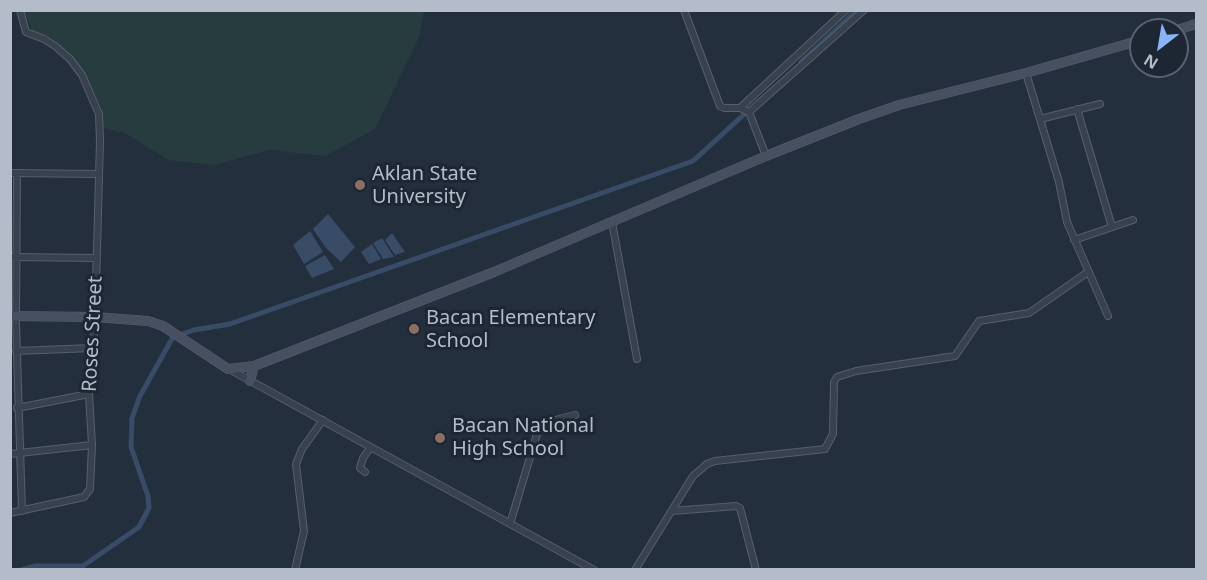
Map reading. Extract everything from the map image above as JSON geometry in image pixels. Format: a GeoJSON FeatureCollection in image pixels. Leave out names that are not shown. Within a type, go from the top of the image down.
{"type":"FeatureCollection","features":[{"type":"Feature","properties":{"kind":"main road"},"geometry":{"type":"LineString","coordinates":[[13,319],[148,321],[158,323],[228,369],[254,366],[494,272],[766,156],[899,105],[1026,73],[1129,43]]}},
{"type":"Feature","properties":{"kind":"main road"},"geometry":{"type":"LineString","coordinates":[[250,381],[254,366]]}},
{"type":"Feature","properties":{"kind":"street","name":"Roses Street"},"geometry":{"type":"LineString","coordinates":[[20,10],[26,32],[44,39],[70,59],[82,75],[99,114],[96,258],[98,319],[92,348],[89,394],[92,445],[90,489],[84,497],[22,511]]}},
{"type":"Feature","properties":{"kind":"street"},"geometry":{"type":"LineString","coordinates":[[684,10],[720,106],[746,110],[864,10]]}},
{"type":"Feature","properties":{"kind":"street"},"geometry":{"type":"LineString","coordinates":[[746,110],[846,10]]}},
{"type":"Feature","properties":{"kind":"street"},"geometry":{"type":"LineString","coordinates":[[1026,73],[1059,182],[1067,222],[1108,316]]}},
{"type":"Feature","properties":{"kind":"street"},"geometry":{"type":"LineString","coordinates":[[1040,119],[1100,104]]}},
{"type":"Feature","properties":{"kind":"street"},"geometry":{"type":"LineString","coordinates":[[1077,109],[1112,227]]}},
{"type":"Feature","properties":{"kind":"street"},"geometry":{"type":"LineString","coordinates":[[746,110],[766,156]]}},
{"type":"Feature","properties":{"kind":"street"},"geometry":{"type":"LineString","coordinates":[[10,513],[22,511],[13,319],[14,173],[99,174]]}},
{"type":"Feature","properties":{"kind":"street"},"geometry":{"type":"LineString","coordinates":[[1074,240],[1132,220]]}},
{"type":"Feature","properties":{"kind":"street"},"geometry":{"type":"LineString","coordinates":[[612,222],[637,359]]}},
{"type":"Feature","properties":{"kind":"street"},"geometry":{"type":"LineString","coordinates":[[14,256],[96,258]]}},
{"type":"Feature","properties":{"kind":"street"},"geometry":{"type":"LineString","coordinates":[[635,570],[693,476],[707,464],[715,461],[825,449],[832,434],[834,382],[840,376],[856,371],[955,356],[980,321],[1029,313],[1088,272]]}},
{"type":"Feature","properties":{"kind":"street"},"geometry":{"type":"LineString","coordinates":[[16,351],[92,348]]}},
{"type":"Feature","properties":{"kind":"street"},"geometry":{"type":"LineString","coordinates":[[228,369],[594,570]]}},
{"type":"Feature","properties":{"kind":"street"},"geometry":{"type":"LineString","coordinates":[[17,408],[89,394]]}},
{"type":"Feature","properties":{"kind":"street"},"geometry":{"type":"LineString","coordinates":[[510,524],[540,424],[575,415]]}},
{"type":"Feature","properties":{"kind":"street"},"geometry":{"type":"LineString","coordinates":[[295,570],[304,531],[296,464],[302,449],[323,420]]}},
{"type":"Feature","properties":{"kind":"street"},"geometry":{"type":"LineString","coordinates":[[10,454],[92,445]]}},
{"type":"Feature","properties":{"kind":"street"},"geometry":{"type":"LineString","coordinates":[[365,472],[360,468],[370,448]]}},
{"type":"Feature","properties":{"kind":"street"},"geometry":{"type":"LineString","coordinates":[[672,511],[736,506],[740,508],[756,570]]}},
{"type":"Feature","properties":{"kind":"green space"},"geometry":{"type":"Polygon","coordinates":[[[24,11],[424,11],[419,37],[375,129],[325,156],[270,150],[214,165],[168,160],[125,133],[102,128],[102,108],[85,78],[59,44],[32,30],[24,11]]]}},
{"type":"Feature","properties":{"kind":"water"},"geometry":{"type":"Polygon","coordinates":[[[328,214],[355,247],[341,262],[326,248],[313,229],[328,214]]]}},
{"type":"Feature","properties":{"kind":"water"},"geometry":{"type":"Polygon","coordinates":[[[310,231],[323,252],[304,264],[293,245],[310,231]]]}},
{"type":"Feature","properties":{"kind":"water"},"geometry":{"type":"Polygon","coordinates":[[[392,233],[405,252],[395,255],[385,240],[392,233]]]}},
{"type":"Feature","properties":{"kind":"water"},"geometry":{"type":"Polygon","coordinates":[[[382,238],[394,257],[383,259],[373,243],[382,238]]]}},
{"type":"Feature","properties":{"kind":"water"},"geometry":{"type":"Polygon","coordinates":[[[372,244],[381,259],[369,264],[361,252],[372,244]]]}},
{"type":"Feature","properties":{"kind":"water"},"geometry":{"type":"Polygon","coordinates":[[[325,255],[334,269],[312,278],[305,266],[325,255]]]}},
{"type":"Feature","properties":{"kind":"waterway"},"geometry":{"type":"LineString","coordinates":[[801,62],[857,10]]}},
{"type":"Feature","properties":{"kind":"waterway"},"geometry":{"type":"LineString","coordinates":[[21,570],[35,566],[83,566],[139,527],[149,508],[148,496],[131,447],[132,418],[140,396],[173,337],[194,330],[230,324],[693,161],[750,109]]}},
{"type":"Feature","properties":{"kind":"place","name":"Aklan State University"},"geometry":{"type":"Point","coordinates":[360,185]}},
{"type":"Feature","properties":{"kind":"place","name":"Bacan Elementary School"},"geometry":{"type":"Point","coordinates":[414,329]}},
{"type":"Feature","properties":{"kind":"place","name":"Bacan National High School"},"geometry":{"type":"Point","coordinates":[440,438]}}]}
